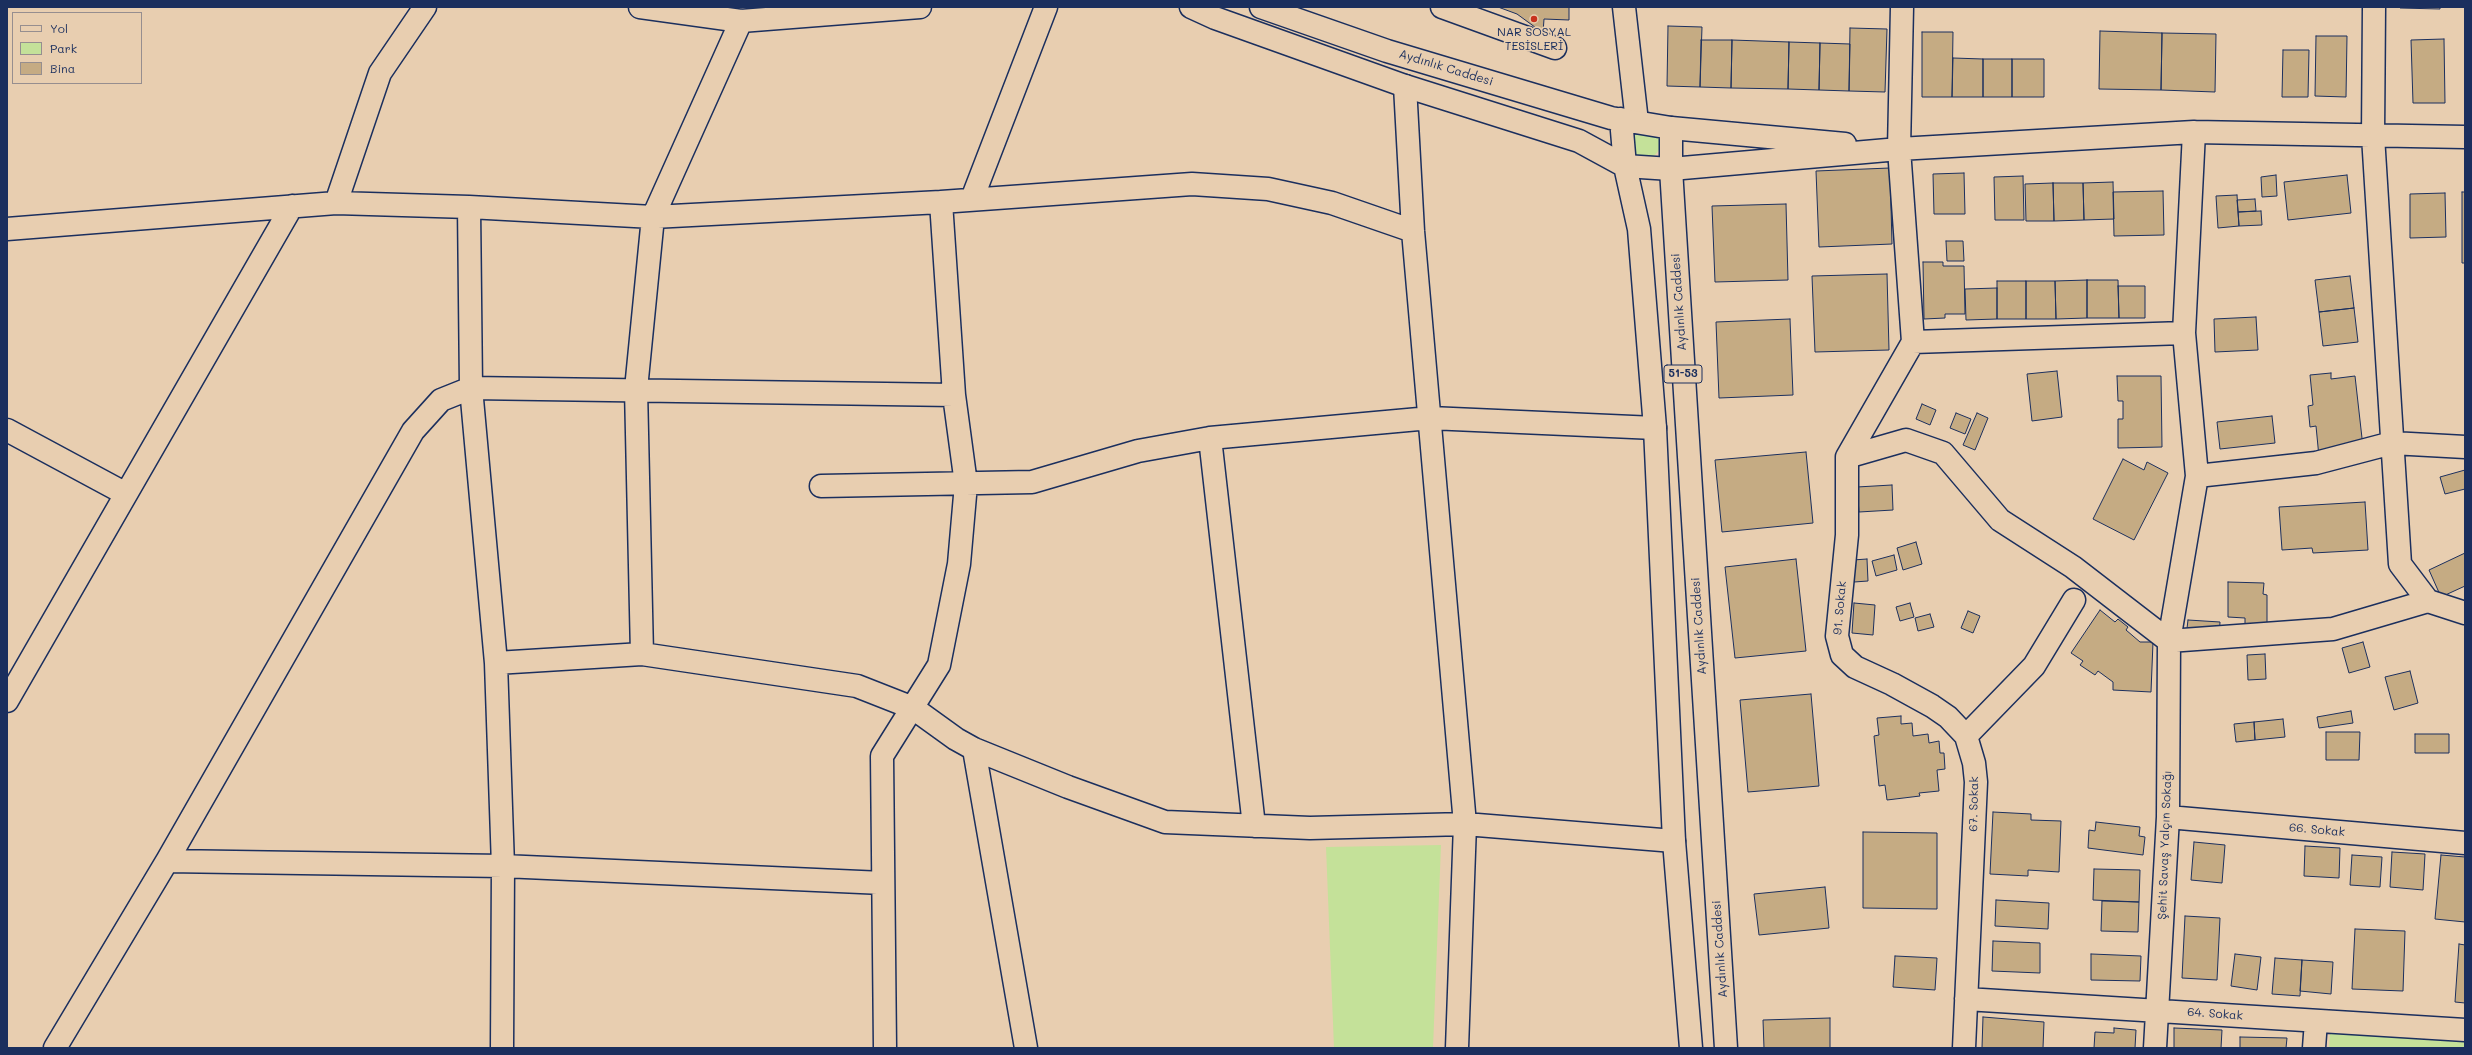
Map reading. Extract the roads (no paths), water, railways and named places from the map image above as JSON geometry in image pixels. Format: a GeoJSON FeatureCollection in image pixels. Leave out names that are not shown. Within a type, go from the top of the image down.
{"type":"FeatureCollection","features":[{"type":"Feature","properties":{"kind":"street"},"geometry":{"type":"LineString","coordinates":[[336,204],[380,73],[425,7]]}},
{"type":"Feature","properties":{"kind":"street"},"geometry":{"type":"LineString","coordinates":[[640,7],[741,21],[920,7]]}},
{"type":"Feature","properties":{"kind":"street"},"geometry":{"type":"LineString","coordinates":[[972,200],[1046,7]]}},
{"type":"Feature","properties":{"kind":"street"},"geometry":{"type":"LineString","coordinates":[[1191,7],[1215,18],[1405,86],[1579,141],[1625,166],[1671,169],[1900,149],[2194,132],[2465,137]]}},
{"type":"Feature","properties":{"kind":"street","name":"Aydınlık Caddesi"},"geometry":{"type":"LineString","coordinates":[[1261,7],[1388,51],[1629,120],[1671,128],[1671,169],[1726,1048]]}},
{"type":"Feature","properties":{"kind":"street"},"geometry":{"type":"LineString","coordinates":[[1442,7],[1555,48]]}},
{"type":"Feature","properties":{"kind":"street"},"geometry":{"type":"LineString","coordinates":[[1624,7],[1629,120],[1625,166]]}},
{"type":"Feature","properties":{"kind":"street"},"geometry":{"type":"LineString","coordinates":[[1847,457],[1913,342],[1900,149],[1902,7]]}},
{"type":"Feature","properties":{"kind":"street"},"geometry":{"type":"LineString","coordinates":[[2374,7],[2373,136],[2400,564],[2428,601]]}},
{"type":"Feature","properties":{"kind":"street"},"geometry":{"type":"LineString","coordinates":[[642,654],[636,389],[653,217],[741,21]]}},
{"type":"Feature","properties":{"kind":"street"},"geometry":{"type":"LineString","coordinates":[[1405,86],[1413,231],[1465,824],[1457,1048]]}},
{"type":"Feature","properties":{"kind":"street"},"geometry":{"type":"LineString","coordinates":[[1671,128],[1900,149]]}},
{"type":"Feature","properties":{"kind":"street","name":"Şehit Savaş Yalçın Sokağı"},"geometry":{"type":"LineString","coordinates":[[2155,1048],[2168,817],[2169,641],[2197,476],[2184,333],[2194,132]]}},
{"type":"Feature","properties":{"kind":"street","name":"51-53"},"geometry":{"type":"LineString","coordinates":[[1625,166],[1639,229],[1655,428],[1674,841],[1691,1048]]}},
{"type":"Feature","properties":{"kind":"street"},"geometry":{"type":"LineString","coordinates":[[7,229],[292,206],[336,204],[469,207],[653,217],[941,202],[1192,184],[1268,189],[1332,203],[1413,231]]}},
{"type":"Feature","properties":{"kind":"street"},"geometry":{"type":"LineString","coordinates":[[885,1048],[882,883],[882,756],[939,665],[959,564],[966,484],[954,395],[941,202]]}},
{"type":"Feature","properties":{"kind":"street"},"geometry":{"type":"LineString","coordinates":[[7,701],[16,668],[126,494],[292,206]]}},
{"type":"Feature","properties":{"kind":"street"},"geometry":{"type":"LineString","coordinates":[[469,207],[470,388],[496,663],[503,866],[502,1048]]}},
{"type":"Feature","properties":{"kind":"street"},"geometry":{"type":"LineString","coordinates":[[1913,342],[2184,333]]}},
{"type":"Feature","properties":{"kind":"street"},"geometry":{"type":"LineString","coordinates":[[56,1048],[167,861],[413,431],[441,400],[470,388],[636,389],[954,395]]}},
{"type":"Feature","properties":{"kind":"street"},"geometry":{"type":"LineString","coordinates":[[821,486],[1032,482],[1138,450],[1210,438],[1430,418],[1655,428]]}},
{"type":"Feature","properties":{"kind":"street"},"geometry":{"type":"LineString","coordinates":[[7,430],[126,494]]}},
{"type":"Feature","properties":{"kind":"street"},"geometry":{"type":"LineString","coordinates":[[1210,438],[1254,826]]}},
{"type":"Feature","properties":{"kind":"street"},"geometry":{"type":"LineString","coordinates":[[1847,457],[1906,440],[1943,453],[2000,520],[2072,567],[2169,641],[2333,629],[2428,601],[2465,613]]}},
{"type":"Feature","properties":{"kind":"street"},"geometry":{"type":"LineString","coordinates":[[2197,476],[2316,463],[2392,443],[2465,447]]}},
{"type":"Feature","properties":{"kind":"street","name":"91. Sokak"},"geometry":{"type":"LineString","coordinates":[[1847,457],[1847,535],[1839,609],[1837,636],[1838,648],[1846,661],[1932,706],[1948,717],[1966,736]]}},
{"type":"Feature","properties":{"kind":"street"},"geometry":{"type":"LineString","coordinates":[[1966,736],[2034,666],[2074,600]]}},
{"type":"Feature","properties":{"kind":"street"},"geometry":{"type":"LineString","coordinates":[[496,663],[642,654],[857,686],[913,708],[956,739],[974,749],[1068,787],[1165,822],[1310,828],[1465,824],[1674,841]]}},
{"type":"Feature","properties":{"kind":"street","name":"67. Sokak"},"geometry":{"type":"LineString","coordinates":[[1964,1048],[1976,782],[1974,763],[1966,736]]}},
{"type":"Feature","properties":{"kind":"street"},"geometry":{"type":"LineString","coordinates":[[974,749],[1026,1048]]}},
{"type":"Feature","properties":{"kind":"street","name":"66. Sokak"},"geometry":{"type":"LineString","coordinates":[[2168,817],[2465,843]]}},
{"type":"Feature","properties":{"kind":"street"},"geometry":{"type":"LineString","coordinates":[[167,861],[503,866],[882,883]]}},
{"type":"Feature","properties":{"kind":"street","name":"64. Sokak"},"geometry":{"type":"LineString","coordinates":[[1966,999],[2465,1030]]}},
{"type":"Feature","properties":{"kind":"street"},"geometry":{"type":"LineString","coordinates":[[2314,1048],[2316,1020]]}},
{"type":"Feature","properties":{"kind":"place","name":"NAR SOSYAL TESİSLERİ"},"geometry":{"type":"Point","coordinates":[1534,19]}}]}
